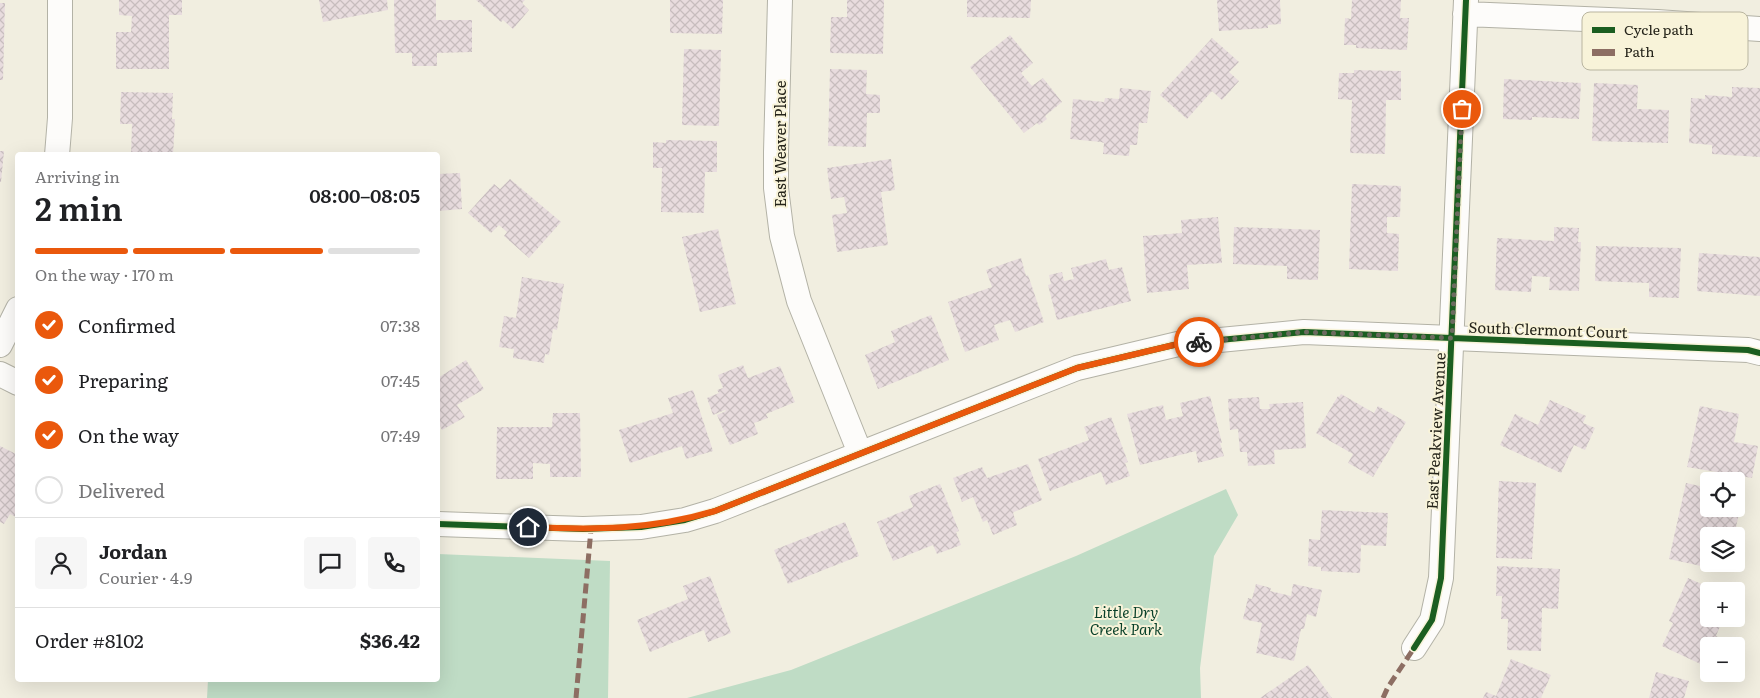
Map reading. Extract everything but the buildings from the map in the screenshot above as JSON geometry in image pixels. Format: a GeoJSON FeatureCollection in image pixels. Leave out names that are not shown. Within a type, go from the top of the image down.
{"type":"FeatureCollection","features":[{"type":"Feature","properties":{"kind":"street"},"geometry":{"type":"LineString","coordinates":[[56,152],[60,118],[60,0]]}},
{"type":"Feature","properties":{"kind":"street","name":"East Weaver Place"},"geometry":{"type":"LineString","coordinates":[[780,0],[776,188],[782,236],[800,301],[860,453]]}},
{"type":"Feature","properties":{"kind":"street"},"geometry":{"type":"LineString","coordinates":[[1466,7],[1582,16]]}},
{"type":"Feature","properties":{"kind":"street","name":"East Peakview Avenue"},"geometry":{"type":"LineString","coordinates":[[1414,648],[1432,620],[1440,578],[1466,7]]}},
{"type":"Feature","properties":{"kind":"street"},"geometry":{"type":"LineString","coordinates":[[0,345],[15,315]]}},
{"type":"Feature","properties":{"kind":"street","name":"South Clermont Court"},"geometry":{"type":"LineString","coordinates":[[440,524],[583,529],[641,527],[685,520],[715,511],[1077,368],[1178,344],[1304,332],[1738,349],[1760,353]]}},
{"type":"Feature","properties":{"kind":"street"},"geometry":{"type":"LineString","coordinates":[[0,374],[15,382]]}},
{"type":"Feature","properties":{"kind":"green space","name":"Little Dry Creek Park"},"geometry":{"type":"Polygon","coordinates":[[[1226,489],[1238,515],[1214,556],[1200,668],[1201,698],[687,698],[791,670],[1076,556],[1226,489]]]}},
{"type":"Feature","properties":{"kind":"green space"},"geometry":{"type":"Polygon","coordinates":[[[440,554],[610,561],[608,698],[207,698],[208,682],[440,682],[440,554]]]}},
{"type":"Feature","properties":{"kind":"marked path"},"geometry":{"type":"LineString","coordinates":[[576,698],[591,529]]}},
{"type":"Feature","properties":{"kind":"marked path"},"geometry":{"type":"LineString","coordinates":[[1383,698],[1388,687],[1414,648]]}},
{"type":"Feature","properties":{"kind":"cycle path"},"geometry":{"type":"LineString","coordinates":[[1414,648],[1432,620],[1441,578],[1466,0]]}},
{"type":"Feature","properties":{"kind":"cycle path"},"geometry":{"type":"LineString","coordinates":[[440,524],[583,529],[641,527],[685,520],[715,511],[1077,368],[1178,344],[1304,332],[1748,350],[1760,353]]}},
{"type":"Feature","properties":{"kind":"way so far"},"geometry":{"type":"LineString","coordinates":[[1199,342],[1304,332],[1452,338],[1462,109]]}},
{"type":"Feature","properties":{"kind":"route"},"geometry":{"type":"LineString","coordinates":[[528,527],[583,529],[641,527],[685,520],[715,511],[1077,368],[1178,344],[1199,342]]}}]}
